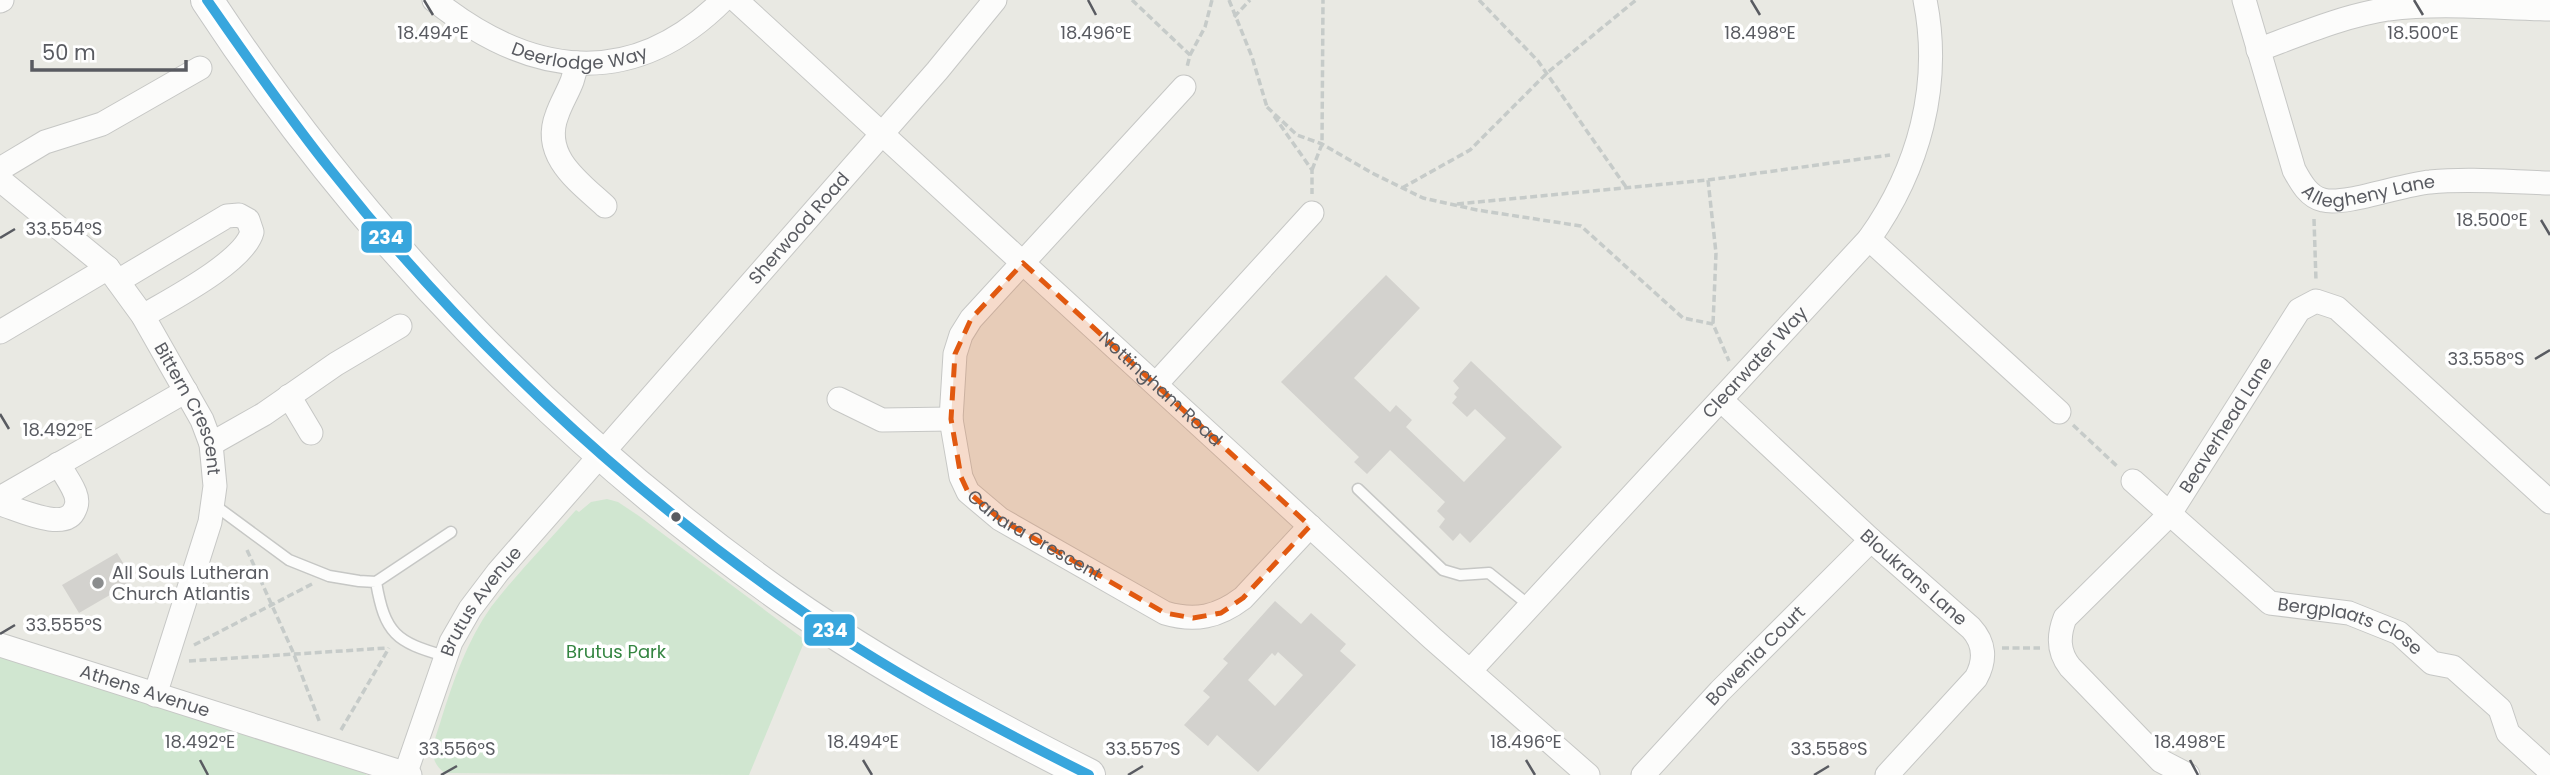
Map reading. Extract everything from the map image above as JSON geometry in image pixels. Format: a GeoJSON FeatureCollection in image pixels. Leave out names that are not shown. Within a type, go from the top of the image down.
{"type":"FeatureCollection","features":[{"type":"Feature","properties":{"kind":"main road"},"geometry":{"type":"LineString","coordinates":[[207,0],[290,118],[392,244],[509,368],[600,452],[709,541],[799,609],[914,681],[1089,775]]}},
{"type":"Feature","properties":{"kind":"street","name":"Deerlodge Way"},"geometry":{"type":"LineString","coordinates":[[434,0],[472,27],[507,47],[540,58],[576,63],[611,61],[655,49],[695,26],[723,0]]}},
{"type":"Feature","properties":{"kind":"street","name":"Nottingham Road"},"geometry":{"type":"LineString","coordinates":[[736,0],[1310,526],[1588,775]]}},
{"type":"Feature","properties":{"kind":"street","name":"Sherwood Road"},"geometry":{"type":"LineString","coordinates":[[600,452],[882,133],[995,0]]}},
{"type":"Feature","properties":{"kind":"street","name":"Clearwater Way"},"geometry":{"type":"LineString","coordinates":[[1470,671],[1869,239],[1897,196],[1913,160],[1923,126],[1929,90],[1930,24],[1925,0]]}},
{"type":"Feature","properties":{"kind":"street","name":"Allegheny Lane"},"geometry":{"type":"LineString","coordinates":[[2244,0],[2294,170],[2313,196],[2329,201],[2342,200],[2402,185],[2431,182],[2548,189]]}},
{"type":"Feature","properties":{"kind":"street"},"geometry":{"type":"LineString","coordinates":[[2258,50],[2352,16],[2388,9],[2432,6],[2550,9]]}},
{"type":"Feature","properties":{"kind":"street"},"geometry":{"type":"LineString","coordinates":[[576,63],[575,76],[555,117],[553,142],[558,158],[567,171],[605,206]]}},
{"type":"Feature","properties":{"kind":"street"},"geometry":{"type":"LineString","coordinates":[[0,169],[45,142],[102,124],[200,68]]}},
{"type":"Feature","properties":{"kind":"street","name":"Canara Crescent"},"geometry":{"type":"LineString","coordinates":[[1184,87],[971,319],[961,335],[955,354],[951,419],[961,477],[968,492],[1000,519],[1153,606],[1179,617],[1208,617],[1233,607],[1310,526]]}},
{"type":"Feature","properties":{"kind":"street","name":"Bittern Crescent"},"geometry":{"type":"LineString","coordinates":[[0,180],[113,274],[143,316],[202,420],[211,444],[215,474],[213,504],[172,659],[155,695]]}},
{"type":"Feature","properties":{"kind":"street"},"geometry":{"type":"LineString","coordinates":[[1156,384],[1312,213]]}},
{"type":"Feature","properties":{"kind":"street"},"geometry":{"type":"LineString","coordinates":[[0,332],[227,216],[239,215],[248,220],[251,237],[238,251],[209,277],[143,316]]}},
{"type":"Feature","properties":{"kind":"street"},"geometry":{"type":"LineString","coordinates":[[1869,239],[2059,412]]}},
{"type":"Feature","properties":{"kind":"street"},"geometry":{"type":"LineString","coordinates":[[2316,302],[2337,308],[2550,502]]}},
{"type":"Feature","properties":{"kind":"street","name":"Beaverhead Lane"},"geometry":{"type":"LineString","coordinates":[[2061,648],[2059,632],[2065,618],[2169,515],[2294,315],[2305,306],[2316,302]]}},
{"type":"Feature","properties":{"kind":"street"},"geometry":{"type":"LineString","coordinates":[[211,444],[264,414],[336,364],[400,326]]}},
{"type":"Feature","properties":{"kind":"street"},"geometry":{"type":"LineString","coordinates":[[0,498],[186,391]]}},
{"type":"Feature","properties":{"kind":"street"},"geometry":{"type":"LineString","coordinates":[[289,396],[311,433]]}},
{"type":"Feature","properties":{"kind":"street"},"geometry":{"type":"LineString","coordinates":[[839,399],[882,421],[951,419]]}},
{"type":"Feature","properties":{"kind":"street","name":"Bloukrans Lane"},"geometry":{"type":"LineString","coordinates":[[1721,400],[1871,540],[1971,628],[1982,648]]}},
{"type":"Feature","properties":{"kind":"street","name":"Brutus Avenue"},"geometry":{"type":"LineString","coordinates":[[407,775],[444,656],[462,621],[498,572],[600,452]]}},
{"type":"Feature","properties":{"kind":"street"},"geometry":{"type":"LineString","coordinates":[[0,504],[52,520],[71,516],[76,506],[76,495],[58,464]]}},
{"type":"Feature","properties":{"kind":"street","name":"Bergplaats Close"},"geometry":{"type":"LineString","coordinates":[[2133,481],[2270,603],[2349,613],[2399,633],[2432,663],[2453,667],[2500,709],[2508,733],[2550,771]]}},
{"type":"Feature","properties":{"kind":"street","name":"Bowenia Court"},"geometry":{"type":"LineString","coordinates":[[1643,775],[1720,691],[1871,540]]}},
{"type":"Feature","properties":{"kind":"street","name":"Athens Avenue"},"geometry":{"type":"LineString","coordinates":[[0,646],[407,775]]}},
{"type":"Feature","properties":{"kind":"street"},"geometry":{"type":"LineString","coordinates":[[1891,774],[1976,678],[1981,668],[1982,648]]}},
{"type":"Feature","properties":{"kind":"street"},"geometry":{"type":"LineString","coordinates":[[2061,648],[2063,659],[2070,667],[2161,761],[2188,775]]}},
{"type":"Feature","properties":{"kind":"lane"},"geometry":{"type":"LineString","coordinates":[[1358,489],[1443,570],[1460,575],[1489,573],[1530,606]]}},
{"type":"Feature","properties":{"kind":"lane"},"geometry":{"type":"LineString","coordinates":[[213,504],[289,560],[329,576],[376,582],[451,531]]}},
{"type":"Feature","properties":{"kind":"lane"},"geometry":{"type":"LineString","coordinates":[[376,582],[384,616],[395,634],[416,648],[444,656]]}},
{"type":"Feature","properties":{"kind":"path"},"geometry":{"type":"LineString","coordinates":[[1132,0],[1190,55]]}},
{"type":"Feature","properties":{"kind":"path"},"geometry":{"type":"LineString","coordinates":[[1184,87],[1190,55],[1205,27],[1212,0]]}},
{"type":"Feature","properties":{"kind":"path"},"geometry":{"type":"LineString","coordinates":[[1229,0],[1252,57],[1267,107],[1312,170]]}},
{"type":"Feature","properties":{"kind":"path"},"geometry":{"type":"LineString","coordinates":[[1234,17],[1251,0]]}},
{"type":"Feature","properties":{"kind":"path"},"geometry":{"type":"LineString","coordinates":[[1312,213],[1312,170],[1322,144],[1323,0]]}},
{"type":"Feature","properties":{"kind":"path"},"geometry":{"type":"LineString","coordinates":[[1479,0],[1547,73],[1626,187]]}},
{"type":"Feature","properties":{"kind":"path"},"geometry":{"type":"LineString","coordinates":[[1402,188],[1470,150],[1547,73],[1636,0]]}},
{"type":"Feature","properties":{"kind":"path"},"geometry":{"type":"LineString","coordinates":[[1267,107],[1297,135],[1322,144],[1371,173],[1423,198],[1581,226],[1683,318],[1713,324]]}},
{"type":"Feature","properties":{"kind":"path"},"geometry":{"type":"LineString","coordinates":[[1452,204],[1708,180],[1902,153],[1913,160]]}},
{"type":"Feature","properties":{"kind":"path"},"geometry":{"type":"LineString","coordinates":[[1708,180],[1716,253],[1713,324],[1738,382]]}},
{"type":"Feature","properties":{"kind":"path"},"geometry":{"type":"LineString","coordinates":[[2313,196],[2316,302]]}},
{"type":"Feature","properties":{"kind":"path"},"geometry":{"type":"LineString","coordinates":[[2059,412],[2133,481]]}},
{"type":"Feature","properties":{"kind":"path"},"geometry":{"type":"LineString","coordinates":[[242,524],[243,540],[293,652],[330,749]]}},
{"type":"Feature","properties":{"kind":"path"},"geometry":{"type":"LineString","coordinates":[[172,659],[187,648],[329,576]]}},
{"type":"Feature","properties":{"kind":"path"},"geometry":{"type":"LineString","coordinates":[[330,749],[395,634]]}},
{"type":"Feature","properties":{"kind":"path"},"geometry":{"type":"LineString","coordinates":[[172,659],[389,648]]}},
{"type":"Feature","properties":{"kind":"path"},"geometry":{"type":"LineString","coordinates":[[1982,648],[2061,648]]}},
{"type":"Feature","properties":{"kind":"highlighted area"},"geometry":{"type":"Polygon","coordinates":[[[1023,263],[1310,526],[1243,598],[1221,613],[1193,618],[1165,613],[1000,519],[968,492],[961,477],[951,419],[955,354],[971,319],[1023,263]]]}},
{"type":"Feature","properties":{"kind":"green space","name":"Brutus Park"},"geometry":{"type":"Polygon","coordinates":[[[607,499],[618,502],[639,516],[805,640],[749,775],[445,773],[435,762],[434,742],[456,676],[482,620],[511,582],[576,510],[579,512],[591,502],[607,499]]]}},
{"type":"Feature","properties":{"kind":"green space"},"geometry":{"type":"Polygon","coordinates":[[[0,655],[358,769],[367,775],[0,775],[0,655]]]}},
{"type":"Feature","properties":{"kind":"building"},"geometry":{"type":"Polygon","coordinates":[[[1386,275],[1420,308],[1354,378],[1390,412],[1396,405],[1412,420],[1406,427],[1464,482],[1506,438],[1475,409],[1467,417],[1452,403],[1459,388],[1453,381],[1471,361],[1562,447],[1470,543],[1460,533],[1453,541],[1439,527],[1445,519],[1437,511],[1445,502],[1390,450],[1367,474],[1354,462],[1359,457],[1281,382],[1386,275]]]}},
{"type":"Feature","properties":{"kind":"building","name":"All Souls Lutheran Church Atlantis"},"geometry":{"type":"Polygon","coordinates":[[[117,553],[134,581],[79,613],[62,585],[117,553]]]}},
{"type":"Feature","properties":{"kind":"building"},"geometry":{"type":"Polygon","coordinates":[[[1275,601],[1301,624],[1311,613],[1346,644],[1340,651],[1356,665],[1258,772],[1217,735],[1208,746],[1184,725],[1210,697],[1203,691],[1228,663],[1223,659],[1275,601]],[[1278,652],[1275,656],[1272,653],[1248,680],[1275,706],[1303,675],[1278,652]]]}},
{"type":"Feature","properties":{"kind":"transit line","name":"234"},"geometry":{"type":"LineString","coordinates":[[207,0],[298,127],[380,230],[487,347],[602,455],[725,555],[825,627],[936,694],[1089,775]]}},
{"type":"Feature","properties":{"kind":"place","name":"All Souls Lutheran Church Atlantis"},"geometry":{"type":"Point","coordinates":[98,583]}}]}
